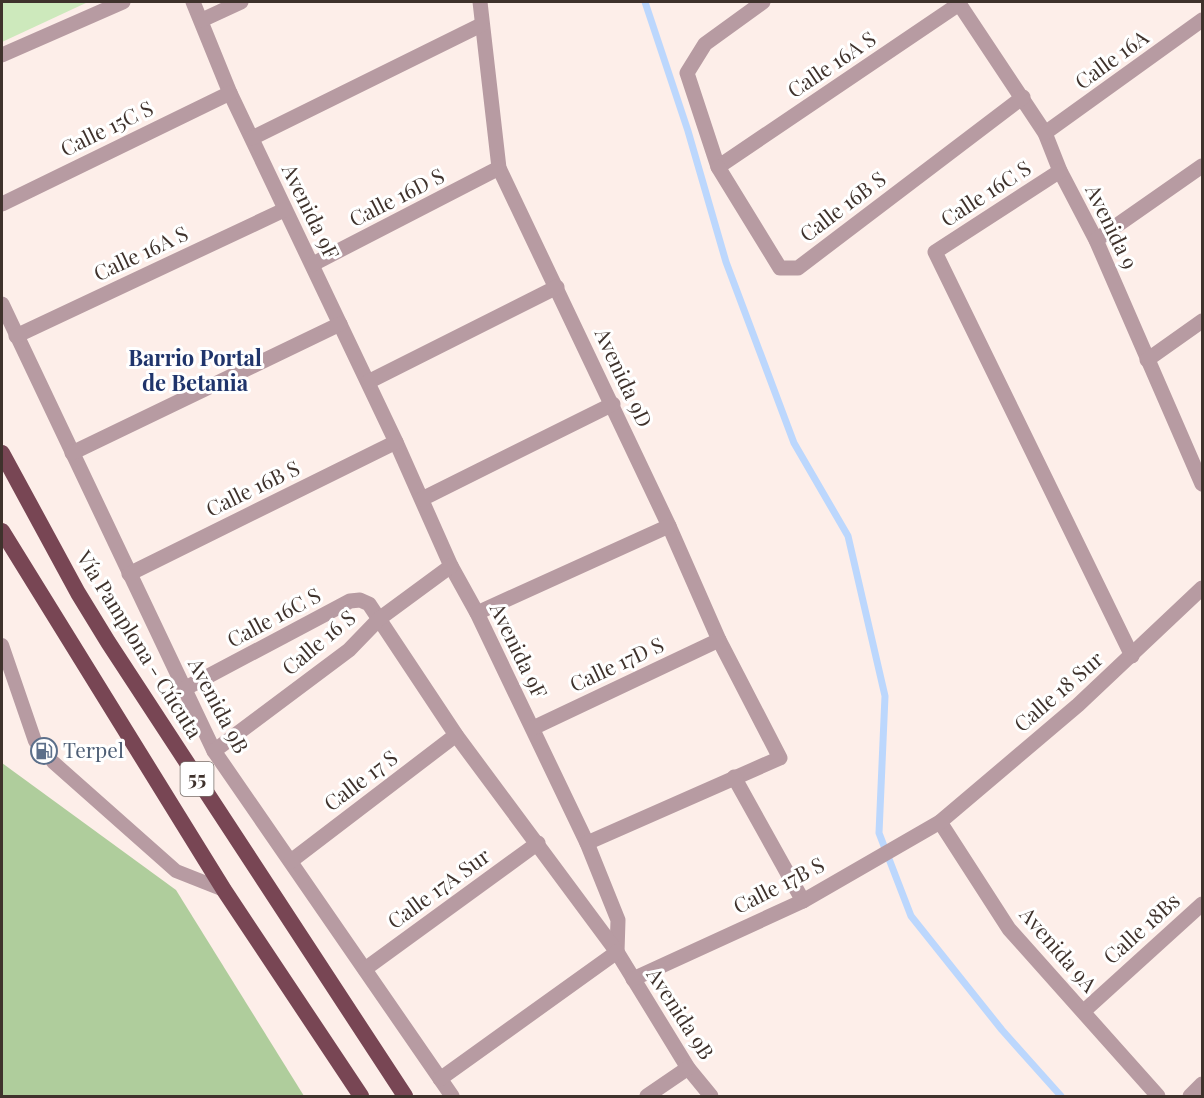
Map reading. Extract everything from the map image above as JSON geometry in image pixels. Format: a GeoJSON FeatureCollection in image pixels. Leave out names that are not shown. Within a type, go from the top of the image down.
{"type":"FeatureCollection","features":[{"type":"Feature","properties":{"kind":"highway","name":"Vía Pamplona - Cúcuta"},"geometry":{"type":"LineString","coordinates":[[2,453],[78,593],[114,651],[405,1096]]}},
{"type":"Feature","properties":{"kind":"highway","name":"55"},"geometry":{"type":"LineString","coordinates":[[2,531],[224,890],[361,1096]]}},
{"type":"Feature","properties":{"kind":"street"},"geometry":{"type":"LineString","coordinates":[[2,55],[123,2]]}},
{"type":"Feature","properties":{"kind":"street","name":"Avenida 9F"},"geometry":{"type":"LineString","coordinates":[[193,2],[230,93],[284,210],[313,264],[451,566],[477,614],[587,843],[618,920],[617,952]]}},
{"type":"Feature","properties":{"kind":"street"},"geometry":{"type":"LineString","coordinates":[[202,20],[241,2]]}},
{"type":"Feature","properties":{"kind":"street","name":"Avenida 9D"},"geometry":{"type":"LineString","coordinates":[[480,2],[499,168],[613,404],[719,640],[780,758],[734,777]]}},
{"type":"Feature","properties":{"kind":"street"},"geometry":{"type":"LineString","coordinates":[[723,163],[687,73],[705,44],[763,2]]}},
{"type":"Feature","properties":{"kind":"street","name":"Avenida 9"},"geometry":{"type":"LineString","coordinates":[[959,3],[1045,133],[1060,171],[1096,240],[1203,484]]}},
{"type":"Feature","properties":{"kind":"street","name":"Calle 16A S"},"geometry":{"type":"LineString","coordinates":[[723,163],[959,3]]}},
{"type":"Feature","properties":{"kind":"street","name":"Calle 16A"},"geometry":{"type":"LineString","coordinates":[[1045,133],[1203,20]]}},
{"type":"Feature","properties":{"kind":"street"},"geometry":{"type":"LineString","coordinates":[[252,138],[481,25]]}},
{"type":"Feature","properties":{"kind":"street","name":"Calle 15C S"},"geometry":{"type":"LineString","coordinates":[[2,204],[230,93]]}},
{"type":"Feature","properties":{"kind":"street","name":"Calle 16B S"},"geometry":{"type":"LineString","coordinates":[[723,163],[780,268],[798,268],[1023,97]]}},
{"type":"Feature","properties":{"kind":"street"},"geometry":{"type":"LineString","coordinates":[[1096,240],[1203,166]]}},
{"type":"Feature","properties":{"kind":"street","name":"Calle 16D S"},"geometry":{"type":"LineString","coordinates":[[313,264],[499,168]]}},
{"type":"Feature","properties":{"kind":"street","name":"Calle 16C S"},"geometry":{"type":"LineString","coordinates":[[1060,171],[935,252],[1132,656]]}},
{"type":"Feature","properties":{"kind":"street","name":"Calle 16A S"},"geometry":{"type":"LineString","coordinates":[[16,336],[284,210]]}},
{"type":"Feature","properties":{"kind":"street"},"geometry":{"type":"LineString","coordinates":[[368,382],[557,287]]}},
{"type":"Feature","properties":{"kind":"street","name":"Avenida 9B"},"geometry":{"type":"LineString","coordinates":[[2,304],[214,751],[452,1096]]}},
{"type":"Feature","properties":{"kind":"street"},"geometry":{"type":"LineString","coordinates":[[1147,360],[1203,321]]}},
{"type":"Feature","properties":{"kind":"street"},"geometry":{"type":"LineString","coordinates":[[72,453],[340,324]]}},
{"type":"Feature","properties":{"kind":"street"},"geometry":{"type":"LineString","coordinates":[[422,499],[613,404]]}},
{"type":"Feature","properties":{"kind":"street","name":"Calle 16B S"},"geometry":{"type":"LineString","coordinates":[[129,574],[396,442]]}},
{"type":"Feature","properties":{"kind":"street"},"geometry":{"type":"LineString","coordinates":[[477,614],[669,526]]}},
{"type":"Feature","properties":{"kind":"street","name":"Calle 16 S"},"geometry":{"type":"LineString","coordinates":[[214,751],[349,650],[379,619],[451,566]]}},
{"type":"Feature","properties":{"kind":"street","name":"Calle 18 Sur"},"geometry":{"type":"LineString","coordinates":[[940,822],[1132,656],[1203,588]]}},
{"type":"Feature","properties":{"kind":"street","name":"Calle 16C S"},"geometry":{"type":"LineString","coordinates":[[184,689],[350,601],[360,600],[369,604],[379,619]]}},
{"type":"Feature","properties":{"kind":"street"},"geometry":{"type":"LineString","coordinates":[[379,619],[456,735],[617,952],[440,1079]]}},
{"type":"Feature","properties":{"kind":"street","name":"Calle 17D S"},"geometry":{"type":"LineString","coordinates":[[532,728],[719,640]]}},
{"type":"Feature","properties":{"kind":"street","name":"Calle 17 S"},"geometry":{"type":"LineString","coordinates":[[291,861],[456,735]]}},
{"type":"Feature","properties":{"kind":"street"},"geometry":{"type":"LineString","coordinates":[[587,843],[734,777],[803,901]]}},
{"type":"Feature","properties":{"kind":"street","name":"Calle 17B S"},"geometry":{"type":"LineString","coordinates":[[633,979],[803,901],[940,822]]}},
{"type":"Feature","properties":{"kind":"street","name":"Avenida 9A"},"geometry":{"type":"LineString","coordinates":[[940,822],[1009,929],[1158,1096]]}},
{"type":"Feature","properties":{"kind":"street","name":"Calle 17A Sur"},"geometry":{"type":"LineString","coordinates":[[365,969],[538,843]]}},
{"type":"Feature","properties":{"kind":"street","name":"Calle 18Bs"},"geometry":{"type":"LineString","coordinates":[[1083,1011],[1203,904]]}},
{"type":"Feature","properties":{"kind":"street","name":"Avenida 9B"},"geometry":{"type":"LineString","coordinates":[[617,952],[688,1068],[711,1096]]}},
{"type":"Feature","properties":{"kind":"street"},"geometry":{"type":"LineString","coordinates":[[647,1096],[688,1068]]}},
{"type":"Feature","properties":{"kind":"street"},"geometry":{"type":"LineString","coordinates":[[1190,1096],[1203,1084]]}},
{"type":"Feature","properties":{"kind":"lane"},"geometry":{"type":"LineString","coordinates":[[2,645],[35,741]]}},
{"type":"Feature","properties":{"kind":"lane"},"geometry":{"type":"LineString","coordinates":[[53,762],[176,871],[224,890]]}},
{"type":"Feature","properties":{"kind":"green space"},"geometry":{"type":"Polygon","coordinates":[[[2,2],[88,2],[2,42],[2,2]]]}},
{"type":"Feature","properties":{"kind":"green space"},"geometry":{"type":"Polygon","coordinates":[[[2,763],[176,890],[304,1096],[2,1096],[2,763]]]}},
{"type":"Feature","properties":{"kind":"waterway"},"geometry":{"type":"LineString","coordinates":[[645,2],[688,131],[726,262],[794,443],[848,536],[885,696],[879,833],[911,916],[1002,1030],[1061,1096]]}},
{"type":"Feature","properties":{"kind":"place","name":"Terpel"},"geometry":{"type":"Point","coordinates":[44,751]}},
{"type":"Feature","properties":{"kind":"district","name":"Barrio Portal de Betania"},"geometry":{"type":"Point","coordinates":[195,370]}}]}
